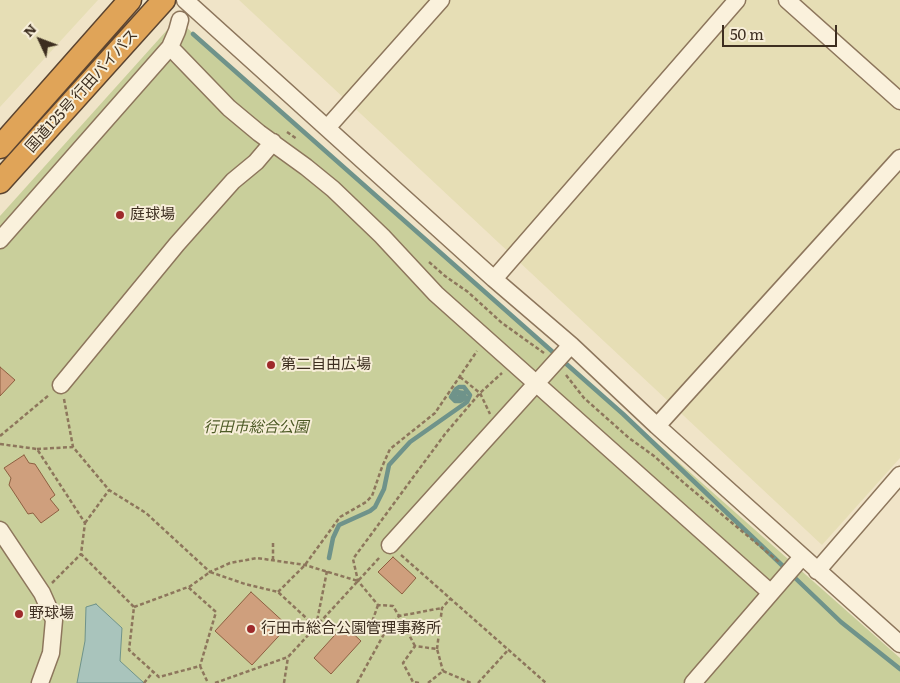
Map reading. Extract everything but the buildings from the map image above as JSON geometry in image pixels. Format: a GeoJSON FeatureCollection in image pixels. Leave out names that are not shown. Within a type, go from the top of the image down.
{"type":"FeatureCollection","features":[{"type":"Feature","properties":{"kind":"highway","name":"国道125号 行田バイパス"},"geometry":{"type":"LineString","coordinates":[[0,147],[130,0]]}},
{"type":"Feature","properties":{"kind":"highway","name":"国道125号 行田バイパス"},"geometry":{"type":"LineString","coordinates":[[0,182],[164,0]]}},
{"type":"Feature","properties":{"kind":"street"},"geometry":{"type":"LineString","coordinates":[[185,0],[494,279],[571,345],[657,426],[900,644]]}},
{"type":"Feature","properties":{"kind":"street"},"geometry":{"type":"LineString","coordinates":[[327,128],[442,0]]}},
{"type":"Feature","properties":{"kind":"street"},"geometry":{"type":"LineString","coordinates":[[494,279],[737,0]]}},
{"type":"Feature","properties":{"kind":"street"},"geometry":{"type":"LineString","coordinates":[[787,0],[900,101]]}},
{"type":"Feature","properties":{"kind":"street"},"geometry":{"type":"LineString","coordinates":[[0,240],[170,47],[178,30],[180,20]]}},
{"type":"Feature","properties":{"kind":"street"},"geometry":{"type":"LineString","coordinates":[[170,47],[229,108],[333,189],[382,236],[436,294],[771,592]]}},
{"type":"Feature","properties":{"kind":"street"},"geometry":{"type":"LineString","coordinates":[[61,385],[232,181],[256,162],[273,142]]}},
{"type":"Feature","properties":{"kind":"street"},"geometry":{"type":"LineString","coordinates":[[657,426],[900,158]]}},
{"type":"Feature","properties":{"kind":"street"},"geometry":{"type":"LineString","coordinates":[[390,545],[571,345]]}},
{"type":"Feature","properties":{"kind":"street"},"geometry":{"type":"LineString","coordinates":[[817,570],[900,475]]}},
{"type":"Feature","properties":{"kind":"street"},"geometry":{"type":"LineString","coordinates":[[0,530],[42,593],[54,620],[52,653],[40,683]]}},
{"type":"Feature","properties":{"kind":"street"},"geometry":{"type":"LineString","coordinates":[[693,683],[802,556]]}},
{"type":"Feature","properties":{"kind":"path"},"geometry":{"type":"LineString","coordinates":[[278,592],[304,565],[340,517],[366,502],[372,496],[390,449],[435,413],[485,339],[502,323]]}},
{"type":"Feature","properties":{"kind":"path"},"geometry":{"type":"LineString","coordinates":[[556,362],[584,398],[629,438],[654,456],[790,571]]}},
{"type":"Feature","properties":{"kind":"path"},"geometry":{"type":"LineString","coordinates":[[414,646],[393,606],[378,605],[358,581],[353,559],[445,434],[480,393],[512,363]]}},
{"type":"Feature","properties":{"kind":"path"},"geometry":{"type":"LineString","coordinates":[[460,377],[480,393],[496,428]]}},
{"type":"Feature","properties":{"kind":"path"},"geometry":{"type":"LineString","coordinates":[[0,436],[61,385],[73,447],[109,490],[146,513],[210,572],[278,592],[316,627]]}},
{"type":"Feature","properties":{"kind":"path"},"geometry":{"type":"LineString","coordinates":[[0,444],[37,449],[73,447]]}},
{"type":"Feature","properties":{"kind":"path"},"geometry":{"type":"LineString","coordinates":[[37,449],[85,524]]}},
{"type":"Feature","properties":{"kind":"path"},"geometry":{"type":"LineString","coordinates":[[42,593],[81,554],[85,524],[109,490]]}},
{"type":"Feature","properties":{"kind":"path"},"geometry":{"type":"LineString","coordinates":[[373,532],[509,648],[546,683]]}},
{"type":"Feature","properties":{"kind":"path"},"geometry":{"type":"LineString","coordinates":[[273,542],[273,560]]}},
{"type":"Feature","properties":{"kind":"path"},"geometry":{"type":"LineString","coordinates":[[215,683],[288,657],[390,545]]}},
{"type":"Feature","properties":{"kind":"path"},"geometry":{"type":"LineString","coordinates":[[81,554],[134,608]]}},
{"type":"Feature","properties":{"kind":"path"},"geometry":{"type":"LineString","coordinates":[[134,608],[188,587],[210,572],[230,563],[257,558],[304,565],[358,581]]}},
{"type":"Feature","properties":{"kind":"path"},"geometry":{"type":"LineString","coordinates":[[316,627],[327,571]]}},
{"type":"Feature","properties":{"kind":"path"},"geometry":{"type":"LineString","coordinates":[[188,587],[216,612],[200,666],[208,683]]}},
{"type":"Feature","properties":{"kind":"path"},"geometry":{"type":"LineString","coordinates":[[443,671],[437,649],[442,608],[451,598]]}},
{"type":"Feature","properties":{"kind":"path"},"geometry":{"type":"LineString","coordinates":[[378,605],[371,625],[384,634]]}},
{"type":"Feature","properties":{"kind":"path"},"geometry":{"type":"LineString","coordinates":[[134,608],[129,650],[153,672],[159,677],[200,666]]}},
{"type":"Feature","properties":{"kind":"path"},"geometry":{"type":"LineString","coordinates":[[357,683],[384,634],[399,616],[442,608]]}},
{"type":"Feature","properties":{"kind":"path"},"geometry":{"type":"LineString","coordinates":[[414,646],[437,649]]}},
{"type":"Feature","properties":{"kind":"path"},"geometry":{"type":"LineString","coordinates":[[414,646],[403,663],[412,682],[419,683]]}},
{"type":"Feature","properties":{"kind":"path"},"geometry":{"type":"LineString","coordinates":[[478,683],[509,648]]}},
{"type":"Feature","properties":{"kind":"path"},"geometry":{"type":"LineString","coordinates":[[284,683],[288,657]]}},
{"type":"Feature","properties":{"kind":"path"},"geometry":{"type":"LineString","coordinates":[[428,683],[443,671]]}},
{"type":"Feature","properties":{"kind":"path"},"geometry":{"type":"LineString","coordinates":[[443,671],[472,683]]}},
{"type":"Feature","properties":{"kind":"path"},"geometry":{"type":"LineString","coordinates":[[145,682],[153,672]]}},
{"type":"Feature","properties":{"kind":"shaded area"},"geometry":{"type":"Polygon","coordinates":[[[0,0],[98,0],[0,107],[0,0]]]}},
{"type":"Feature","properties":{"kind":"shaded area"},"geometry":{"type":"Polygon","coordinates":[[[239,0],[900,0],[900,458],[822,545],[239,0]]]}},
{"type":"Feature","properties":{"kind":"green space","name":"行田市総合公園"},"geometry":{"type":"Polygon","coordinates":[[[177,19],[900,658],[900,683],[0,683],[0,216],[177,19]]]}},
{"type":"Feature","properties":{"kind":"water"},"geometry":{"type":"Polygon","coordinates":[[[96,604],[122,628],[120,661],[144,683],[77,683],[85,641],[86,607],[96,604]]]}},
{"type":"Feature","properties":{"kind":"waterway"},"geometry":{"type":"LineString","coordinates":[[193,34],[623,414],[786,569]]}},
{"type":"Feature","properties":{"kind":"waterway"},"geometry":{"type":"LineString","coordinates":[[329,558],[333,538],[339,525],[375,507],[384,489],[389,465],[410,442],[467,402],[470,395],[464,387],[459,387],[451,397],[455,401],[460,401],[465,398],[464,393],[457,392],[455,395],[456,398],[462,397],[460,395]]}},
{"type":"Feature","properties":{"kind":"waterway"},"geometry":{"type":"LineString","coordinates":[[792,575],[841,622],[900,669]]}},
{"type":"Feature","properties":{"kind":"place","name":"庭球場"},"geometry":{"type":"Point","coordinates":[120,215]}},
{"type":"Feature","properties":{"kind":"place","name":"第二自由広場"},"geometry":{"type":"Point","coordinates":[271,365]}},
{"type":"Feature","properties":{"kind":"place","name":"野球場"},"geometry":{"type":"Point","coordinates":[19,614]}},
{"type":"Feature","properties":{"kind":"place","name":"行田市総合公園管理事務所"},"geometry":{"type":"Point","coordinates":[251,629]}}]}
